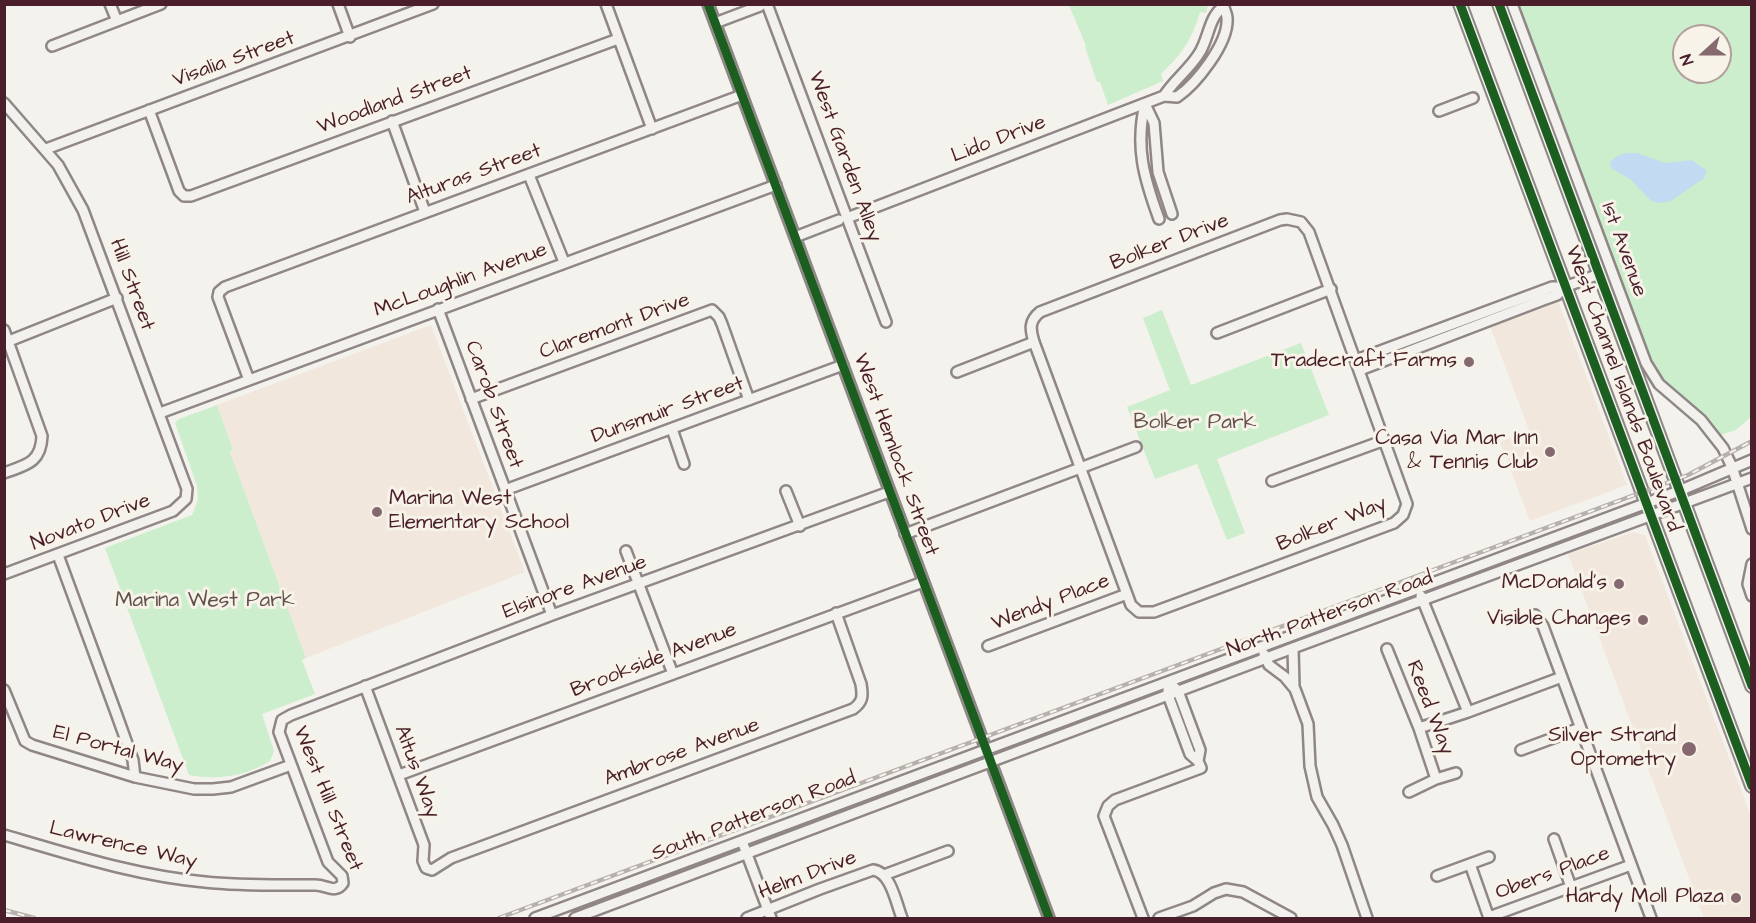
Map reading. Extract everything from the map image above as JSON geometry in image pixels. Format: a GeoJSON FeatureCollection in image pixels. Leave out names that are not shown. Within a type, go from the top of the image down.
{"type":"FeatureCollection","features":[{"type":"Feature","properties":{"kind":"main road","name":"West Channel Islands Boulevard"},"geometry":{"type":"LineString","coordinates":[[1460,4],[1752,786]]}},
{"type":"Feature","properties":{"kind":"main road","name":"West Channel Islands Boulevard"},"geometry":{"type":"LineString","coordinates":[[1499,4],[1752,686]]}},
{"type":"Feature","properties":{"kind":"street"},"geometry":{"type":"LineString","coordinates":[[110,4],[117,21]]}},
{"type":"Feature","properties":{"kind":"street"},"geometry":{"type":"LineString","coordinates":[[52,46],[161,4]]}},
{"type":"Feature","properties":{"kind":"street"},"geometry":{"type":"LineString","coordinates":[[338,4],[350,37]]}},
{"type":"Feature","properties":{"kind":"street","name":"Visalia Street"},"geometry":{"type":"LineString","coordinates":[[46,149],[433,4]]}},
{"type":"Feature","properties":{"kind":"street"},"geometry":{"type":"LineString","coordinates":[[606,4],[652,129]]}},
{"type":"Feature","properties":{"kind":"street","name":"West Hemlock Street"},"geometry":{"type":"LineString","coordinates":[[708,4],[1049,918]]}},
{"type":"Feature","properties":{"kind":"street","name":"1st Avenue"},"geometry":{"type":"LineString","coordinates":[[1512,4],[1646,363],[1664,390],[1692,411],[1710,429],[1723,448],[1738,483],[1752,529]]}},
{"type":"Feature","properties":{"kind":"street"},"geometry":{"type":"LineString","coordinates":[[715,23],[764,5]]}},
{"type":"Feature","properties":{"kind":"street","name":"West Garden Alley"},"geometry":{"type":"LineString","coordinates":[[764,5],[843,219],[886,322]]}},
{"type":"Feature","properties":{"kind":"street","name":"Lido Drive"},"geometry":{"type":"LineString","coordinates":[[795,237],[1164,96],[1177,97],[1200,75],[1212,59],[1222,37],[1227,18],[1223,6],[1214,14],[1200,52],[1172,83],[1164,96]]}},
{"type":"Feature","properties":{"kind":"street","name":"Woodland Street"},"geometry":{"type":"LineString","coordinates":[[149,110],[179,191],[184,196],[195,195],[618,39]]}},
{"type":"Feature","properties":{"kind":"street","name":"Alturas Street"},"geometry":{"type":"LineString","coordinates":[[249,380],[218,297],[219,292],[231,284],[742,95]]}},
{"type":"Feature","properties":{"kind":"street"},"geometry":{"type":"LineString","coordinates":[[1438,111],[1473,98]]}},
{"type":"Feature","properties":{"kind":"street","name":"Hill Street"},"geometry":{"type":"LineString","coordinates":[[4,102],[58,165],[83,210],[187,484],[186,499]]}},
{"type":"Feature","properties":{"kind":"street"},"geometry":{"type":"LineString","coordinates":[[1146,104],[1154,123],[1158,172],[1172,214]]}},
{"type":"Feature","properties":{"kind":"street"},"geometry":{"type":"LineString","coordinates":[[1146,104],[1140,126],[1141,152],[1148,188],[1159,219]]}},
{"type":"Feature","properties":{"kind":"street"},"geometry":{"type":"LineString","coordinates":[[392,121],[425,212]]}},
{"type":"Feature","properties":{"kind":"street"},"geometry":{"type":"LineString","coordinates":[[530,175],[564,262]]}},
{"type":"Feature","properties":{"kind":"street","name":"McLoughlin Avenue"},"geometry":{"type":"LineString","coordinates":[[160,413],[776,185]]}},
{"type":"Feature","properties":{"kind":"street","name":"Bolker Drive"},"geometry":{"type":"LineString","coordinates":[[1127,594],[1034,342],[1030,326],[1033,318],[1041,312],[1280,220],[1296,220],[1306,227],[1356,360]]}},
{"type":"Feature","properties":{"kind":"street"},"geometry":{"type":"LineString","coordinates":[[1356,360],[1552,287],[1565,287],[1599,274]]}},
{"type":"Feature","properties":{"kind":"street"},"geometry":{"type":"LineString","coordinates":[[1360,370],[1557,295],[1565,287]]}},
{"type":"Feature","properties":{"kind":"street"},"geometry":{"type":"LineString","coordinates":[[1217,333],[1331,289]]}},
{"type":"Feature","properties":{"kind":"street"},"geometry":{"type":"LineString","coordinates":[[9,341],[117,298]]}},
{"type":"Feature","properties":{"kind":"street","name":"Carob Street"},"geometry":{"type":"LineString","coordinates":[[438,309],[552,615]]}},
{"type":"Feature","properties":{"kind":"street","name":"Claremont Drive"},"geometry":{"type":"LineString","coordinates":[[471,399],[712,310],[722,324],[749,400]]}},
{"type":"Feature","properties":{"kind":"street"},"geometry":{"type":"LineString","coordinates":[[4,330],[39,426],[42,446],[37,456],[29,464],[4,473]]}},
{"type":"Feature","properties":{"kind":"street"},"geometry":{"type":"LineString","coordinates":[[957,372],[1034,342]]}},
{"type":"Feature","properties":{"kind":"street","name":"Bolker Way"},"geometry":{"type":"LineString","coordinates":[[1127,594],[1131,605],[1139,612],[1154,612],[1394,523],[1403,515],[1407,504],[1356,360]]}},
{"type":"Feature","properties":{"kind":"street","name":"Dunsmuir Street"},"geometry":{"type":"LineString","coordinates":[[505,490],[843,365]]}},
{"type":"Feature","properties":{"kind":"street"},"geometry":{"type":"LineString","coordinates":[[672,429],[684,464]]}},
{"type":"Feature","properties":{"kind":"street"},"geometry":{"type":"LineString","coordinates":[[1272,481],[1385,440]]}},
{"type":"Feature","properties":{"kind":"street"},"geometry":{"type":"LineString","coordinates":[[905,534],[1136,447]]}},
{"type":"Feature","properties":{"kind":"street","name":"North Patterson Road"},"geometry":{"type":"LineString","coordinates":[[991,763],[1422,600],[1647,509],[1679,491],[1752,460]]}},
{"type":"Feature","properties":{"kind":"street","name":"North Patterson Road"},"geometry":{"type":"LineString","coordinates":[[986,750],[1418,588],[1647,509],[1683,503],[1752,478]]}},
{"type":"Feature","properties":{"kind":"street"},"geometry":{"type":"LineString","coordinates":[[786,491],[800,526]]}},
{"type":"Feature","properties":{"kind":"street","name":"Elsinore Avenue"},"geometry":{"type":"LineString","coordinates":[[279,726],[282,720],[291,715],[365,686],[889,492]]}},
{"type":"Feature","properties":{"kind":"street","name":"Novato Drive"},"geometry":{"type":"LineString","coordinates":[[4,574],[173,511],[186,499]]}},
{"type":"Feature","properties":{"kind":"street"},"geometry":{"type":"LineString","coordinates":[[626,551],[673,674]]}},
{"type":"Feature","properties":{"kind":"street"},"geometry":{"type":"LineString","coordinates":[[58,555],[133,760],[135,777]]}},
{"type":"Feature","properties":{"kind":"street"},"geometry":{"type":"LineString","coordinates":[[1752,564],[1748,584],[1752,596]]}},
{"type":"Feature","properties":{"kind":"street","name":"Brookside Avenue"},"geometry":{"type":"LineString","coordinates":[[399,776],[923,582]]}},
{"type":"Feature","properties":{"kind":"street"},"geometry":{"type":"LineString","coordinates":[[1418,588],[1468,712]]}},
{"type":"Feature","properties":{"kind":"street","name":"Wendy Place"},"geometry":{"type":"LineString","coordinates":[[988,646],[1127,594]]}},
{"type":"Feature","properties":{"kind":"street","name":"Ambrose Avenue"},"geometry":{"type":"LineString","coordinates":[[428,870],[436,868],[450,858],[853,709],[862,701],[863,694],[836,613]]}},
{"type":"Feature","properties":{"kind":"street"},"geometry":{"type":"LineString","coordinates":[[1535,615],[1543,627],[1651,918]]}},
{"type":"Feature","properties":{"kind":"street"},"geometry":{"type":"LineString","coordinates":[[1262,646],[1269,665],[1285,677],[1295,689]]}},
{"type":"Feature","properties":{"kind":"street"},"geometry":{"type":"LineString","coordinates":[[1293,648],[1295,689],[1308,724],[1311,773],[1317,797],[1342,845],[1367,918]]}},
{"type":"Feature","properties":{"kind":"street","name":"Reed Way"},"geometry":{"type":"LineString","coordinates":[[1387,649],[1419,728],[1436,779]]}},
{"type":"Feature","properties":{"kind":"street"},"geometry":{"type":"LineString","coordinates":[[1419,728],[1562,677]]}},
{"type":"Feature","properties":{"kind":"street"},"geometry":{"type":"LineString","coordinates":[[1169,681],[1178,691],[1200,750],[1200,765]]}},
{"type":"Feature","properties":{"kind":"street"},"geometry":{"type":"LineString","coordinates":[[1169,681],[1168,695],[1190,754],[1200,765]]}},
{"type":"Feature","properties":{"kind":"street","name":"Altus Way"},"geometry":{"type":"LineString","coordinates":[[365,686],[424,845],[423,864],[428,870]]}},
{"type":"Feature","properties":{"kind":"street","name":"El Portal Way"},"geometry":{"type":"LineString","coordinates":[[4,690],[24,741],[135,777],[194,789],[213,789],[231,787],[291,765]]}},
{"type":"Feature","properties":{"kind":"street","name":"West Hill Street"},"geometry":{"type":"LineString","coordinates":[[279,726],[279,732],[328,862],[342,876],[341,886]]}},
{"type":"Feature","properties":{"kind":"street"},"geometry":{"type":"LineString","coordinates":[[1521,750],[1580,728]]}},
{"type":"Feature","properties":{"kind":"street","name":"South Patterson Road"},"geometry":{"type":"LineString","coordinates":[[535,918],[986,750]]}},
{"type":"Feature","properties":{"kind":"street","name":"South Patterson Road"},"geometry":{"type":"LineString","coordinates":[[575,918],[991,763]]}},
{"type":"Feature","properties":{"kind":"street"},"geometry":{"type":"LineString","coordinates":[[1143,918],[1104,819],[1108,807],[1115,800],[1200,765]]}},
{"type":"Feature","properties":{"kind":"street"},"geometry":{"type":"LineString","coordinates":[[1408,792],[1456,773]]}},
{"type":"Feature","properties":{"kind":"street","name":"Lawrence Way"},"geometry":{"type":"LineString","coordinates":[[4,835],[97,862],[165,877],[244,885],[318,884],[334,890],[341,886]]}},
{"type":"Feature","properties":{"kind":"street"},"geometry":{"type":"LineString","coordinates":[[1554,839],[1571,887]]}},
{"type":"Feature","properties":{"kind":"street"},"geometry":{"type":"LineString","coordinates":[[742,841],[770,915]]}},
{"type":"Feature","properties":{"kind":"street","name":"Helm Drive"},"geometry":{"type":"LineString","coordinates":[[747,918],[770,915],[867,870],[877,870],[884,875],[948,851]]}},
{"type":"Feature","properties":{"kind":"street"},"geometry":{"type":"LineString","coordinates":[[1437,876],[1490,857]]}},
{"type":"Feature","properties":{"kind":"street"},"geometry":{"type":"LineString","coordinates":[[1470,864],[1489,918]]}},
{"type":"Feature","properties":{"kind":"street","name":"Obers Place"},"geometry":{"type":"LineString","coordinates":[[1489,918],[1631,865]]}},
{"type":"Feature","properties":{"kind":"street"},"geometry":{"type":"LineString","coordinates":[[884,875],[902,918]]}},
{"type":"Feature","properties":{"kind":"street"},"geometry":{"type":"LineString","coordinates":[[1159,918],[1193,906],[1214,892],[1226,889],[1243,892],[1291,918]]}},
{"type":"Feature","properties":{"kind":"shaded area"},"geometry":{"type":"Polygon","coordinates":[[[1558,301],[1627,485],[1530,521],[1500,442],[1529,430],[1490,326],[1558,301]]]}},
{"type":"Feature","properties":{"kind":"shaded area","name":"Marina West Elementary School"},"geometry":{"type":"Polygon","coordinates":[[[431,325],[525,572],[306,658],[230,452],[233,450],[217,405],[431,325]]]}},
{"type":"Feature","properties":{"kind":"shaded area","name":"Hardy Moll Plaza"},"geometry":{"type":"Polygon","coordinates":[[[1633,532],[1645,535],[1751,816],[1751,918],[1704,918],[1568,554],[1633,532]]]}},
{"type":"Feature","properties":{"kind":"green space"},"geometry":{"type":"Polygon","coordinates":[[[1069,4],[1208,5],[1206,13],[1200,12],[1185,46],[1161,74],[1163,81],[1108,105],[1100,82],[1097,82],[1086,46],[1069,4]]]}},
{"type":"Feature","properties":{"kind":"green space"},"geometry":{"type":"Polygon","coordinates":[[[1517,5],[1751,5],[1752,416],[1736,430],[1720,435],[1704,416],[1660,380],[1648,357],[1517,5]]]}},
{"type":"Feature","properties":{"kind":"green space","name":"Bolker Park"},"geometry":{"type":"Polygon","coordinates":[[[1162,310],[1191,385],[1301,343],[1329,415],[1217,459],[1245,533],[1227,540],[1197,464],[1155,479],[1127,407],[1170,390],[1143,318],[1162,310]]]}},
{"type":"Feature","properties":{"kind":"green space","name":"Marina West Park"},"geometry":{"type":"Polygon","coordinates":[[[217,405],[233,450],[230,452],[306,658],[302,660],[315,694],[262,714],[274,751],[270,761],[241,774],[210,777],[189,775],[105,548],[192,515],[198,500],[197,486],[175,423],[179,419],[217,405]]]}},
{"type":"Feature","properties":{"kind":"water"},"geometry":{"type":"Polygon","coordinates":[[[1628,153],[1637,153],[1665,163],[1692,160],[1707,171],[1704,178],[1671,201],[1659,203],[1651,201],[1631,180],[1611,168],[1610,163],[1614,159],[1628,153]]]}},
{"type":"Feature","properties":{"kind":"railway"},"geometry":{"type":"LineString","coordinates":[[499,918],[1688,475],[1752,441]]}},
{"type":"Feature","properties":{"kind":"railway"},"geometry":{"type":"LineString","coordinates":[[4,910],[34,918]]}},
{"type":"Feature","properties":{"kind":"cycle path"},"geometry":{"type":"LineString","coordinates":[[708,4],[1049,918]]}},
{"type":"Feature","properties":{"kind":"cycle path"},"geometry":{"type":"LineString","coordinates":[[1460,4],[1752,786]]}},
{"type":"Feature","properties":{"kind":"cycle path"},"geometry":{"type":"LineString","coordinates":[[1499,4],[1752,686]]}},
{"type":"Feature","properties":{"kind":"place","name":"Tradecraft Farms"},"geometry":{"type":"Point","coordinates":[1469,362]}},
{"type":"Feature","properties":{"kind":"place","name":"Casa Via Mar Inn & Tennis Club"},"geometry":{"type":"Point","coordinates":[1550,452]}},
{"type":"Feature","properties":{"kind":"place","name":"Marina West Elementary School"},"geometry":{"type":"Point","coordinates":[377,512]}},
{"type":"Feature","properties":{"kind":"place","name":"McDonald's"},"geometry":{"type":"Point","coordinates":[1619,584]}},
{"type":"Feature","properties":{"kind":"place","name":"Visible Changes"},"geometry":{"type":"Point","coordinates":[1643,620]}},
{"type":"Feature","properties":{"kind":"place","name":"Silver Strand Optometry"},"geometry":{"type":"Point","coordinates":[1689,749]}},
{"type":"Feature","properties":{"kind":"place","name":"Hardy Moll Plaza"},"geometry":{"type":"Point","coordinates":[1736,898]}}]}
